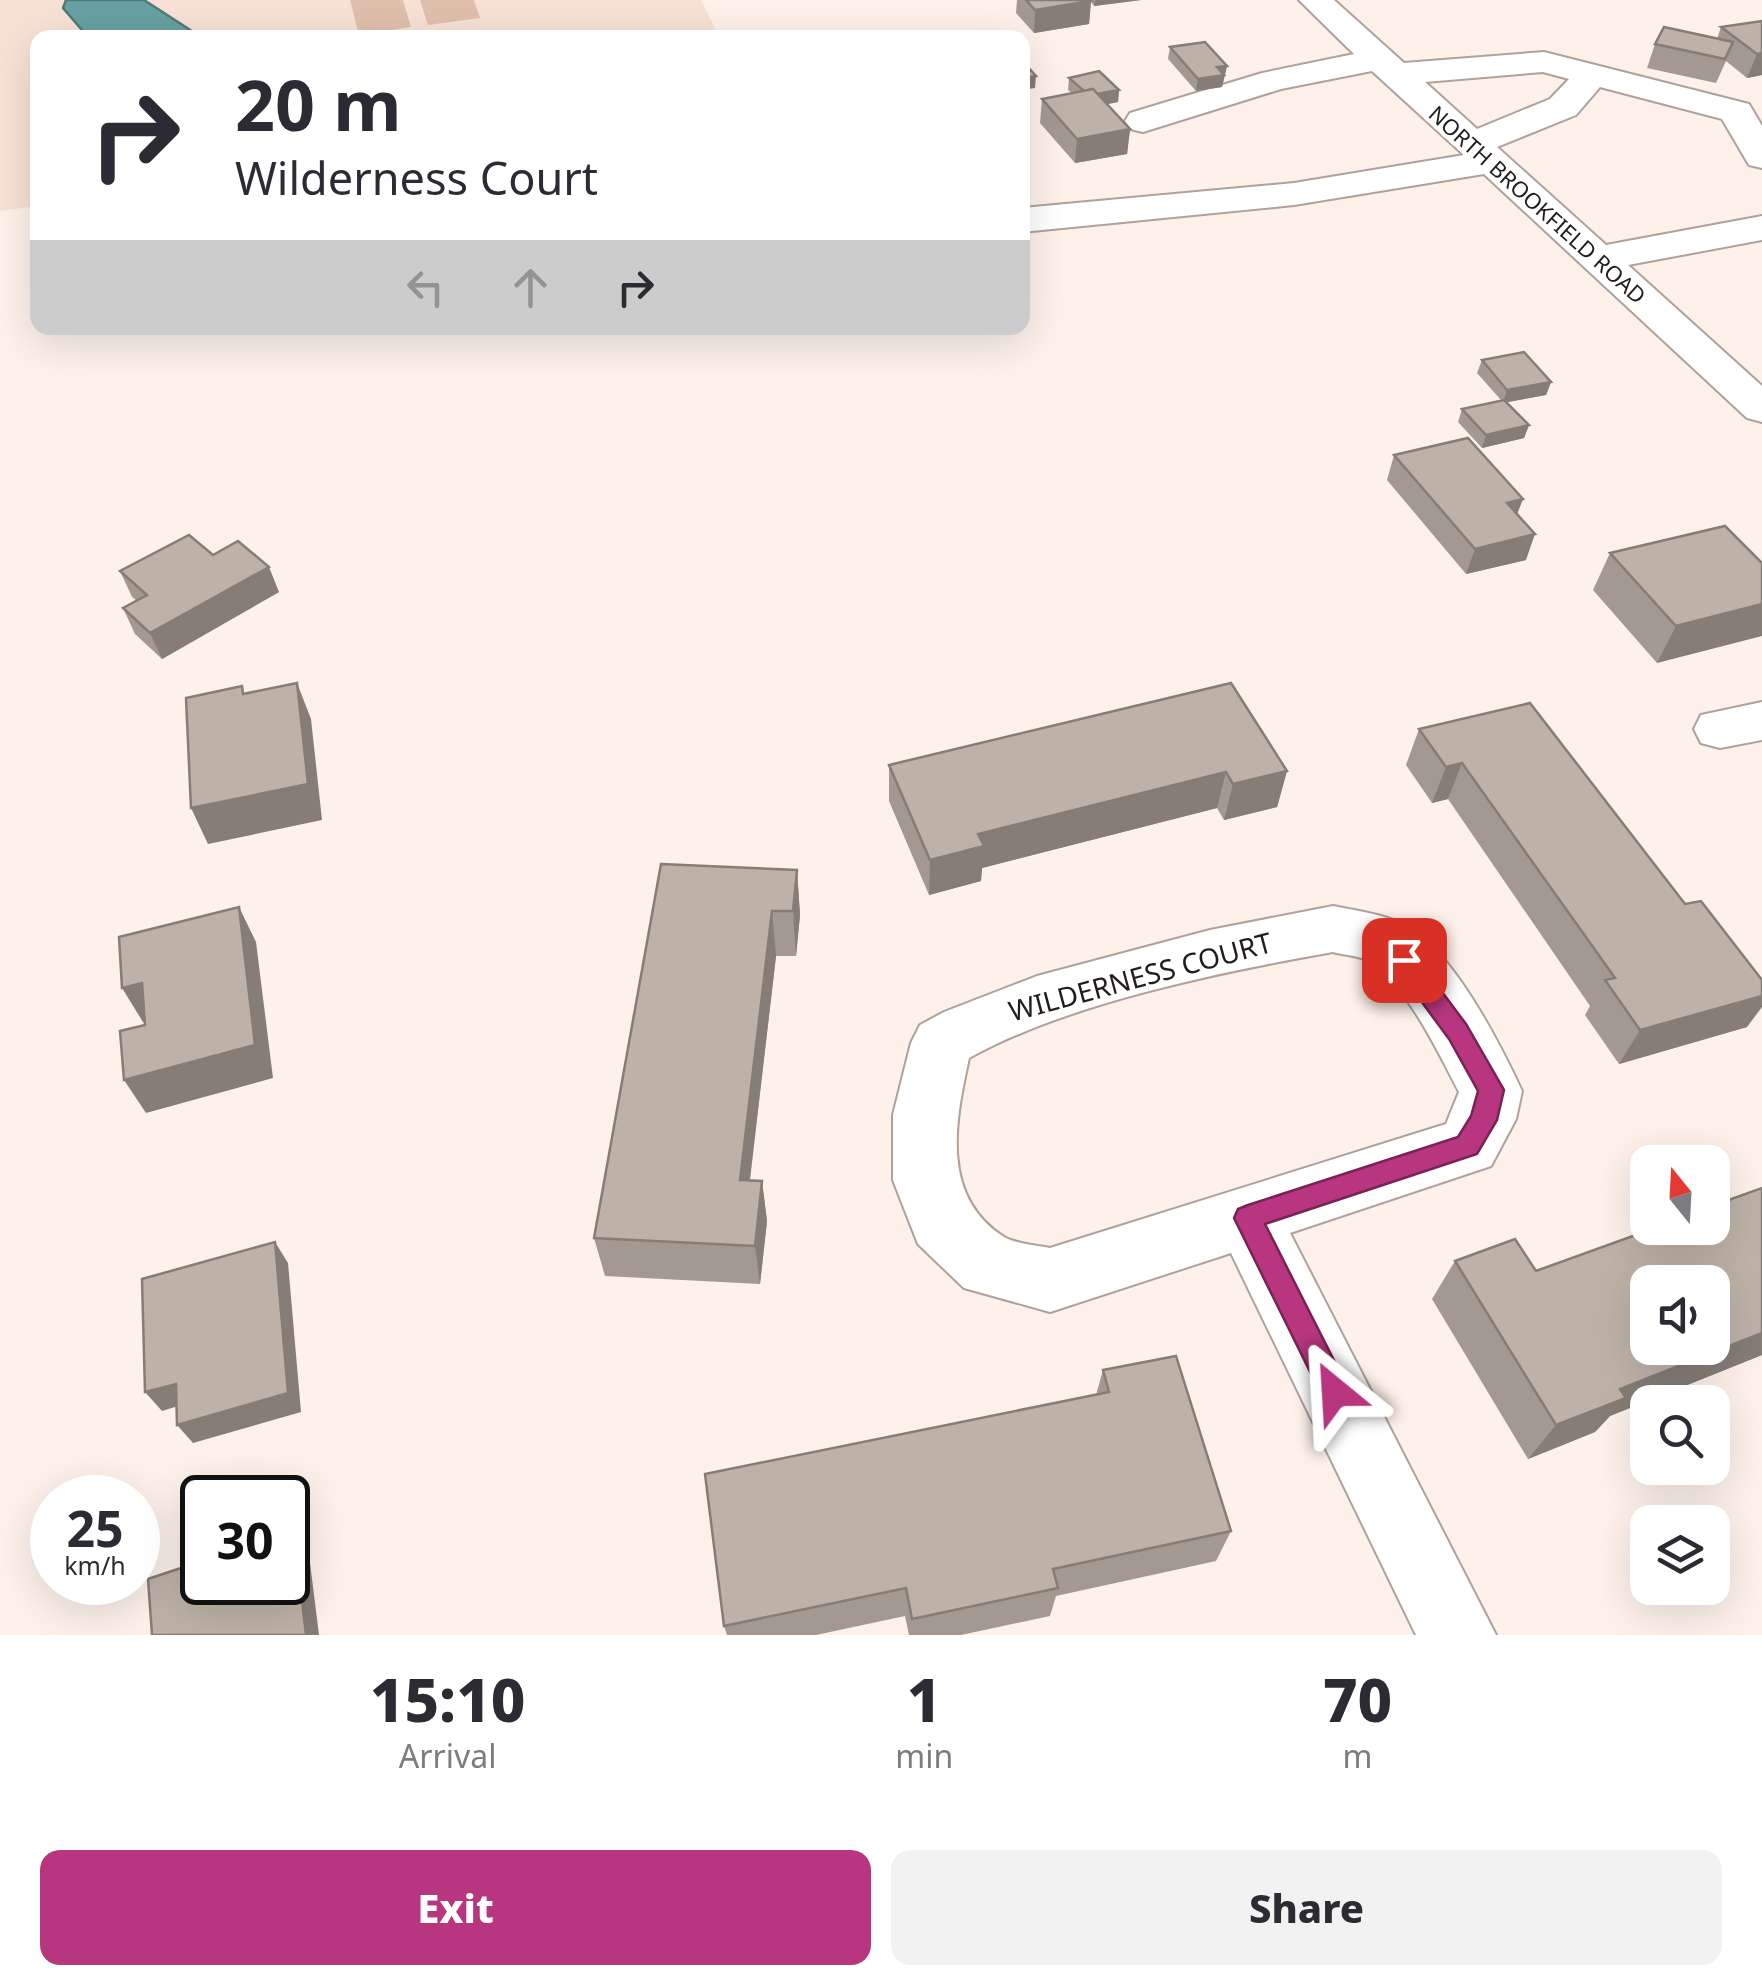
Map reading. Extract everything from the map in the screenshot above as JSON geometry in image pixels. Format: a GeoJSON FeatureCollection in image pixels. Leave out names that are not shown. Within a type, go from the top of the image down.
{"type":"FeatureCollection","features":[{"type":"Feature","properties":{"kind":"street","name":"NORTH BROOKFIELD ROAD"},"geometry":{"type":"LineString","coordinates":[[1315,0],[1762,408]]}},
{"type":"Feature","properties":{"kind":"street"},"geometry":{"type":"LineString","coordinates":[[1143,121],[1274,80],[1387,66],[1544,62],[1749,110],[1762,157]]}},
{"type":"Feature","properties":{"kind":"street"},"geometry":{"type":"LineString","coordinates":[[1030,219],[1294,194],[1482,153],[1563,107],[1592,76]]}},
{"type":"Feature","properties":{"kind":"street"},"geometry":{"type":"LineString","coordinates":[[1599,258],[1762,228]]}},
{"type":"Feature","properties":{"kind":"street","name":"WILDERNESS COURT"},"geometry":{"type":"LineString","coordinates":[[1332,929],[1388,944],[1420,977],[1491,1090],[1484,1120],[1468,1146],[1248,1218],[1050,1280],[988,1266],[941,1222],[926,1180],[925,1115],[942,1043],[981,1020],[1044,998],[1261,941],[1332,929]]}},
{"type":"Feature","properties":{"kind":"street"},"geometry":{"type":"LineString","coordinates":[[1248,1218],[1457,1635]]}},
{"type":"Feature","properties":{"kind":"shaded area"},"geometry":{"type":"Polygon","coordinates":[[[0,0],[701,0],[716,30],[30,30],[30,207],[0,211],[0,0]]]}},
{"type":"Feature","properties":{"kind":"shaded area"},"geometry":{"type":"Polygon","coordinates":[[[350,0],[403,0],[411,27],[358,30],[350,0]]]}},
{"type":"Feature","properties":{"kind":"shaded area"},"geometry":{"type":"Polygon","coordinates":[[[420,0],[474,0],[480,18],[428,25],[420,0]]]}},
{"type":"Feature","properties":{"kind":"water"},"geometry":{"type":"Polygon","coordinates":[[[66,0],[144,0],[190,30],[82,30],[63,8],[66,0]]]}},
{"type":"Feature","properties":{"kind":"building"},"geometry":{"type":"Polygon","coordinates":[[[1026,0],[1090,0],[1091,1],[1035,10],[1026,0]]]}},
{"type":"Feature","properties":{"kind":"building"},"geometry":{"type":"Polygon","coordinates":[[[1762,21],[1762,53],[1757,54],[1721,27],[1762,21]]]}},
{"type":"Feature","properties":{"kind":"building"},"geometry":{"type":"Polygon","coordinates":[[[1664,27],[1733,42],[1725,59],[1655,44],[1664,27]]]}},
{"type":"Feature","properties":{"kind":"building"},"geometry":{"type":"Polygon","coordinates":[[[1205,42],[1227,66],[1217,67],[1224,75],[1198,79],[1170,47],[1205,42]]]}},
{"type":"Feature","properties":{"kind":"building"},"geometry":{"type":"Polygon","coordinates":[[[1099,71],[1119,90],[1097,94],[1093,89],[1084,91],[1069,78],[1099,71]]]}},
{"type":"Feature","properties":{"kind":"building"},"geometry":{"type":"Polygon","coordinates":[[[1093,89],[1130,129],[1077,139],[1042,99],[1093,89]]]}},
{"type":"Feature","properties":{"kind":"building"},"geometry":{"type":"Polygon","coordinates":[[[1524,352],[1551,382],[1507,390],[1482,360],[1524,352]]]}},
{"type":"Feature","properties":{"kind":"building"},"geometry":{"type":"Polygon","coordinates":[[[1504,400],[1529,425],[1486,435],[1462,409],[1504,400]]]}},
{"type":"Feature","properties":{"kind":"building"},"geometry":{"type":"Polygon","coordinates":[[[1468,438],[1523,499],[1507,503],[1535,534],[1475,549],[1394,455],[1468,438]]]}},
{"type":"Feature","properties":{"kind":"building"},"geometry":{"type":"Polygon","coordinates":[[[1725,526],[1762,563],[1762,604],[1676,626],[1610,553],[1725,526]]]}},
{"type":"Feature","properties":{"kind":"building"},"geometry":{"type":"Polygon","coordinates":[[[189,535],[213,555],[238,541],[269,567],[150,633],[123,608],[147,595],[120,571],[189,535]]]}},
{"type":"Feature","properties":{"kind":"building"},"geometry":{"type":"Polygon","coordinates":[[[297,683],[308,784],[191,808],[186,698],[242,686],[243,694],[297,683]]]}},
{"type":"Feature","properties":{"kind":"building"},"geometry":{"type":"Polygon","coordinates":[[[1231,683],[1287,771],[1233,784],[1226,772],[978,834],[984,846],[930,860],[889,765],[1231,683]]]}},
{"type":"Feature","properties":{"kind":"building"},"geometry":{"type":"Polygon","coordinates":[[[1530,703],[1685,904],[1701,901],[1762,980],[1762,996],[1640,1030],[1605,980],[1615,978],[1462,763],[1446,767],[1419,729],[1530,703]]]}},
{"type":"Feature","properties":{"kind":"building"},"geometry":{"type":"Polygon","coordinates":[[[661,864],[797,870],[793,911],[772,911],[740,1180],[762,1181],[755,1246],[594,1238],[661,864]]]}},
{"type":"Feature","properties":{"kind":"building"},"geometry":{"type":"Polygon","coordinates":[[[239,907],[255,1045],[124,1080],[120,1031],[145,1025],[142,983],[122,988],[119,937],[239,907]]]}},
{"type":"Feature","properties":{"kind":"building"},"geometry":{"type":"Polygon","coordinates":[[[1762,1188],[1762,1333],[1730,1346],[1730,1265],[1630,1265],[1630,1365],[1681,1365],[1620,1389],[1626,1398],[1556,1425],[1455,1261],[1515,1239],[1536,1271],[1630,1237],[1630,1245],[1730,1245],[1730,1200],[1762,1188]]]}},
{"type":"Feature","properties":{"kind":"building"},"geometry":{"type":"Polygon","coordinates":[[[275,1242],[288,1393],[177,1425],[176,1384],[145,1392],[142,1279],[275,1242]]]}},
{"type":"Feature","properties":{"kind":"building"},"geometry":{"type":"Polygon","coordinates":[[[1176,1356],[1231,1531],[1053,1569],[1058,1588],[912,1619],[906,1588],[724,1626],[705,1474],[1109,1392],[1103,1370],[1176,1356]]]}},
{"type":"Feature","properties":{"kind":"building"},"geometry":{"type":"Polygon","coordinates":[[[180,1568],[180,1605],[303,1605],[306,1635],[152,1635],[150,1605],[160,1605],[160,1575],[180,1568]]]}},
{"type":"Feature","properties":{"kind":"route"},"geometry":{"type":"LineString","coordinates":[[1335,1392],[1248,1218],[1468,1146],[1484,1120],[1491,1090],[1458,1032],[1404,960]]}}]}
